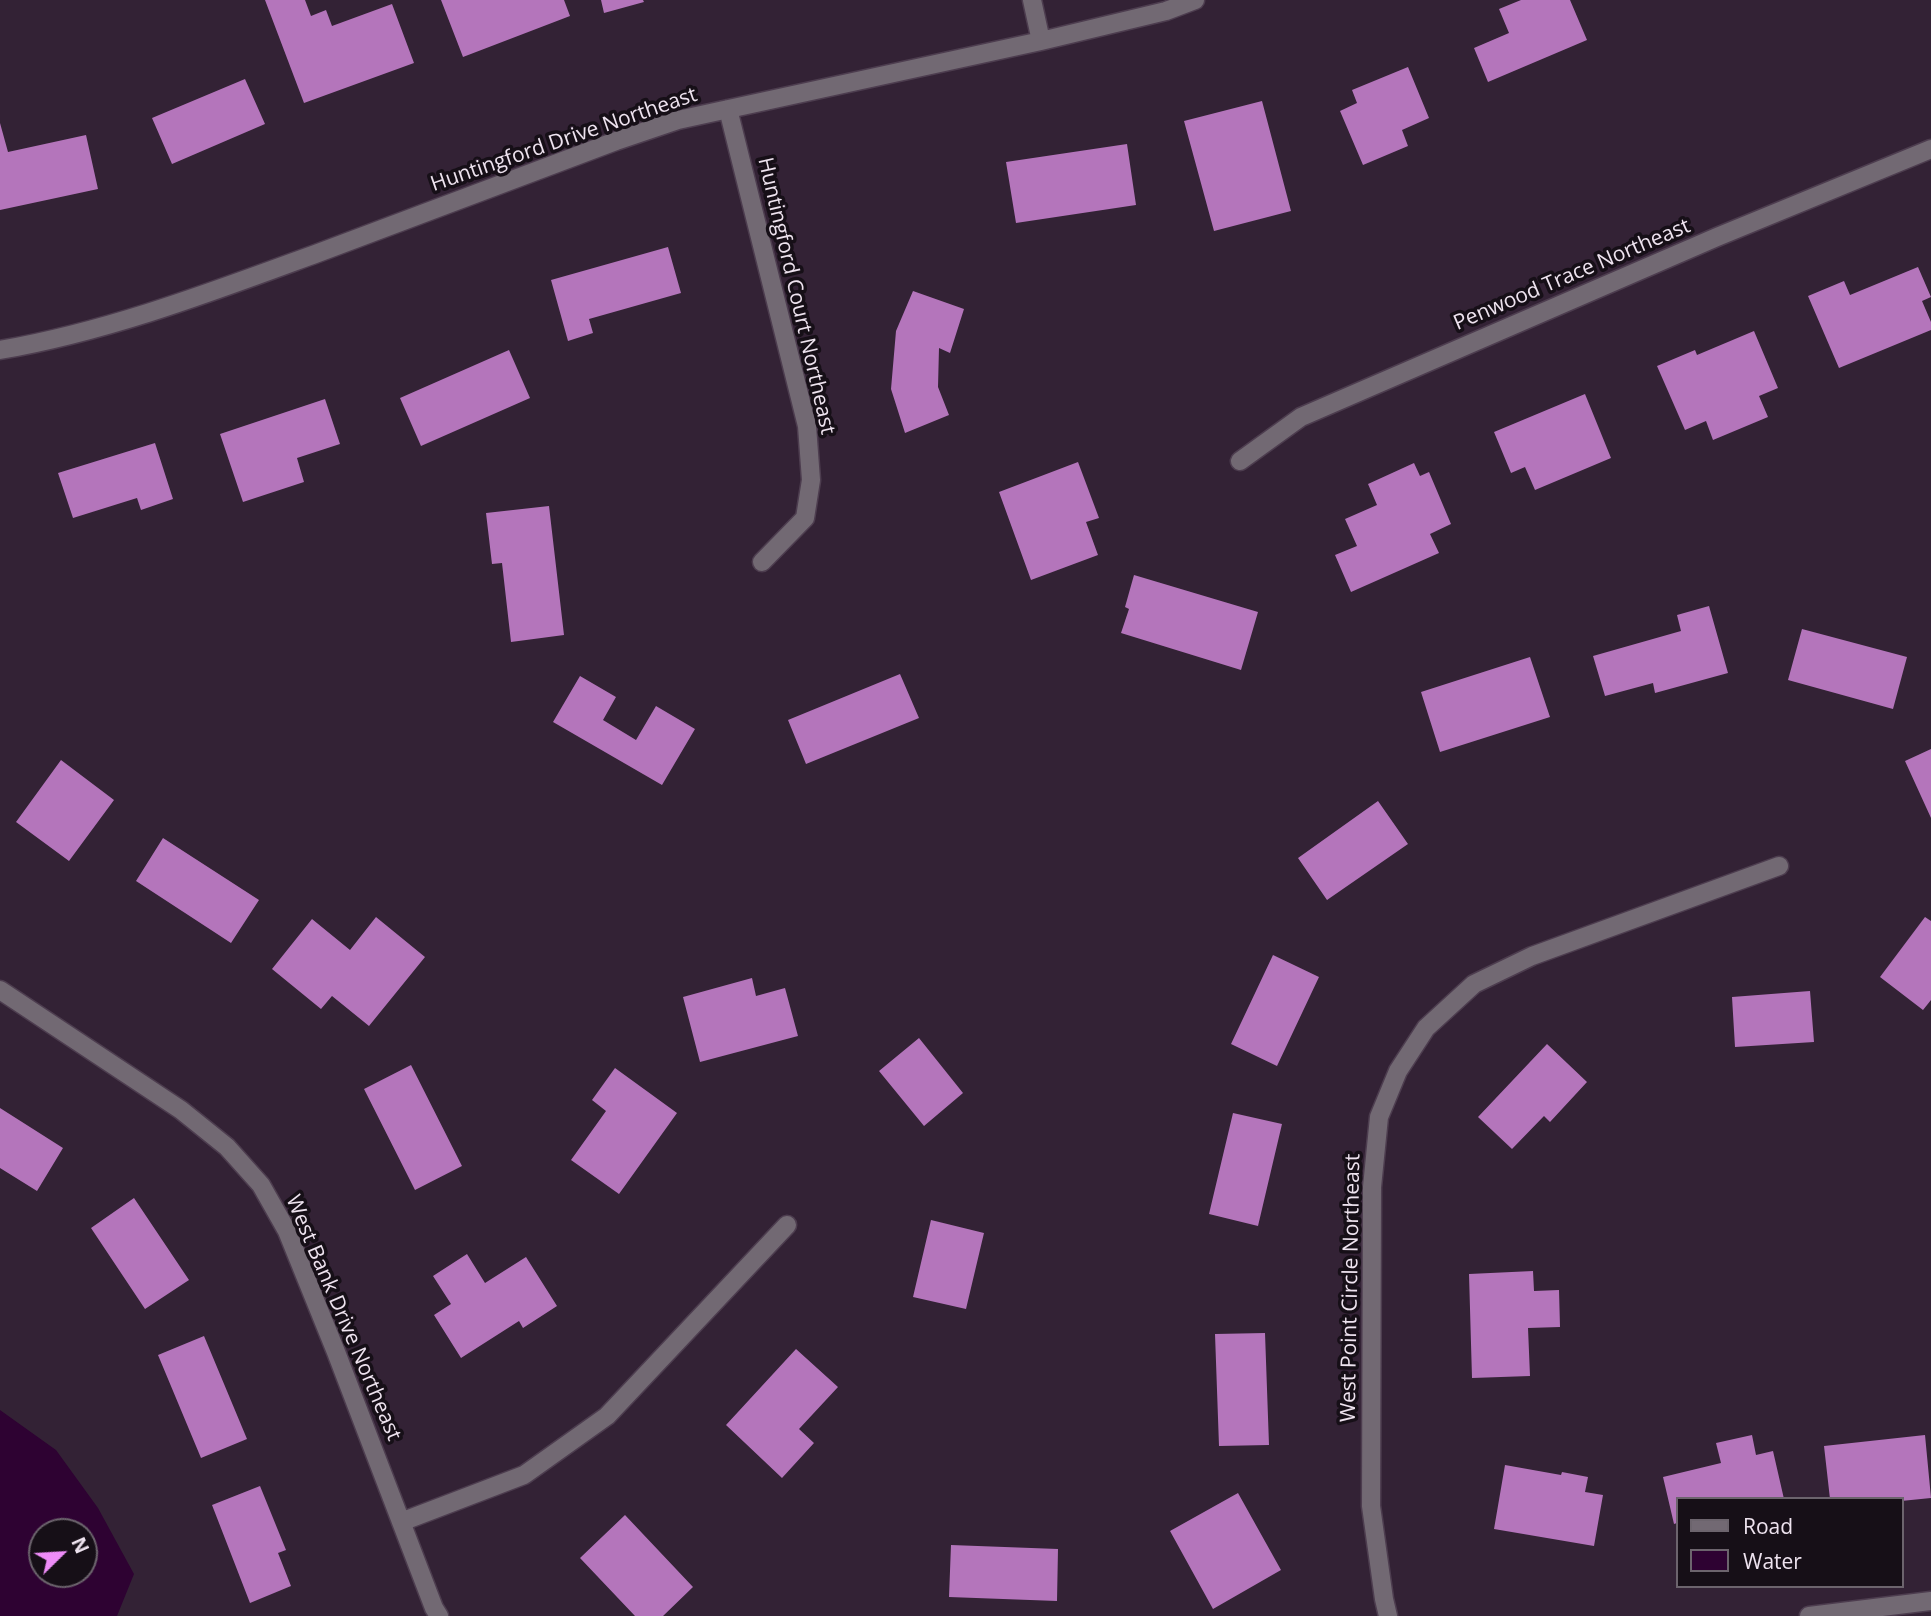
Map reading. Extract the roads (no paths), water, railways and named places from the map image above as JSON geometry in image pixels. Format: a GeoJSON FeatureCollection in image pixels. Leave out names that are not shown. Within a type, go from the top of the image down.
{"type":"FeatureCollection","features":[{"type":"Feature","properties":{"kind":"street"},"geometry":{"type":"LineString","coordinates":[[1032,0],[1041,41]]}},
{"type":"Feature","properties":{"kind":"street","name":"Huntingford Drive Northeast"},"geometry":{"type":"LineString","coordinates":[[0,350],[135,318],[678,120],[1041,41],[1166,11],[1195,0]]}},
{"type":"Feature","properties":{"kind":"street","name":"Huntingford Court Northeast"},"geometry":{"type":"LineString","coordinates":[[728,109],[807,426],[811,480],[804,518],[762,562]]}},
{"type":"Feature","properties":{"kind":"street","name":"Penwood Trace Northeast"},"geometry":{"type":"LineString","coordinates":[[1240,461],[1301,417],[1717,237],[1931,149]]}},
{"type":"Feature","properties":{"kind":"street","name":"West Point Circle Northeast"},"geometry":{"type":"LineString","coordinates":[[1388,1616],[1371,1506],[1372,1186],[1379,1117],[1398,1071],[1426,1028],[1474,984],[1532,956],[1779,866]]}},
{"type":"Feature","properties":{"kind":"street","name":"West Bank Drive Northeast"},"geometry":{"type":"LineString","coordinates":[[0,990],[181,1110],[227,1147],[261,1185],[287,1231],[439,1616]]}},
{"type":"Feature","properties":{"kind":"street"},"geometry":{"type":"LineString","coordinates":[[401,1522],[524,1475],[607,1416],[787,1225]]}},
{"type":"Feature","properties":{"kind":"street"},"geometry":{"type":"LineString","coordinates":[[1809,1616],[1931,1601]]}},
{"type":"Feature","properties":{"kind":"water"},"geometry":{"type":"Polygon","coordinates":[[[0,1410],[56,1450],[98,1508],[134,1574],[117,1616],[0,1616],[0,1410]]]}}]}
